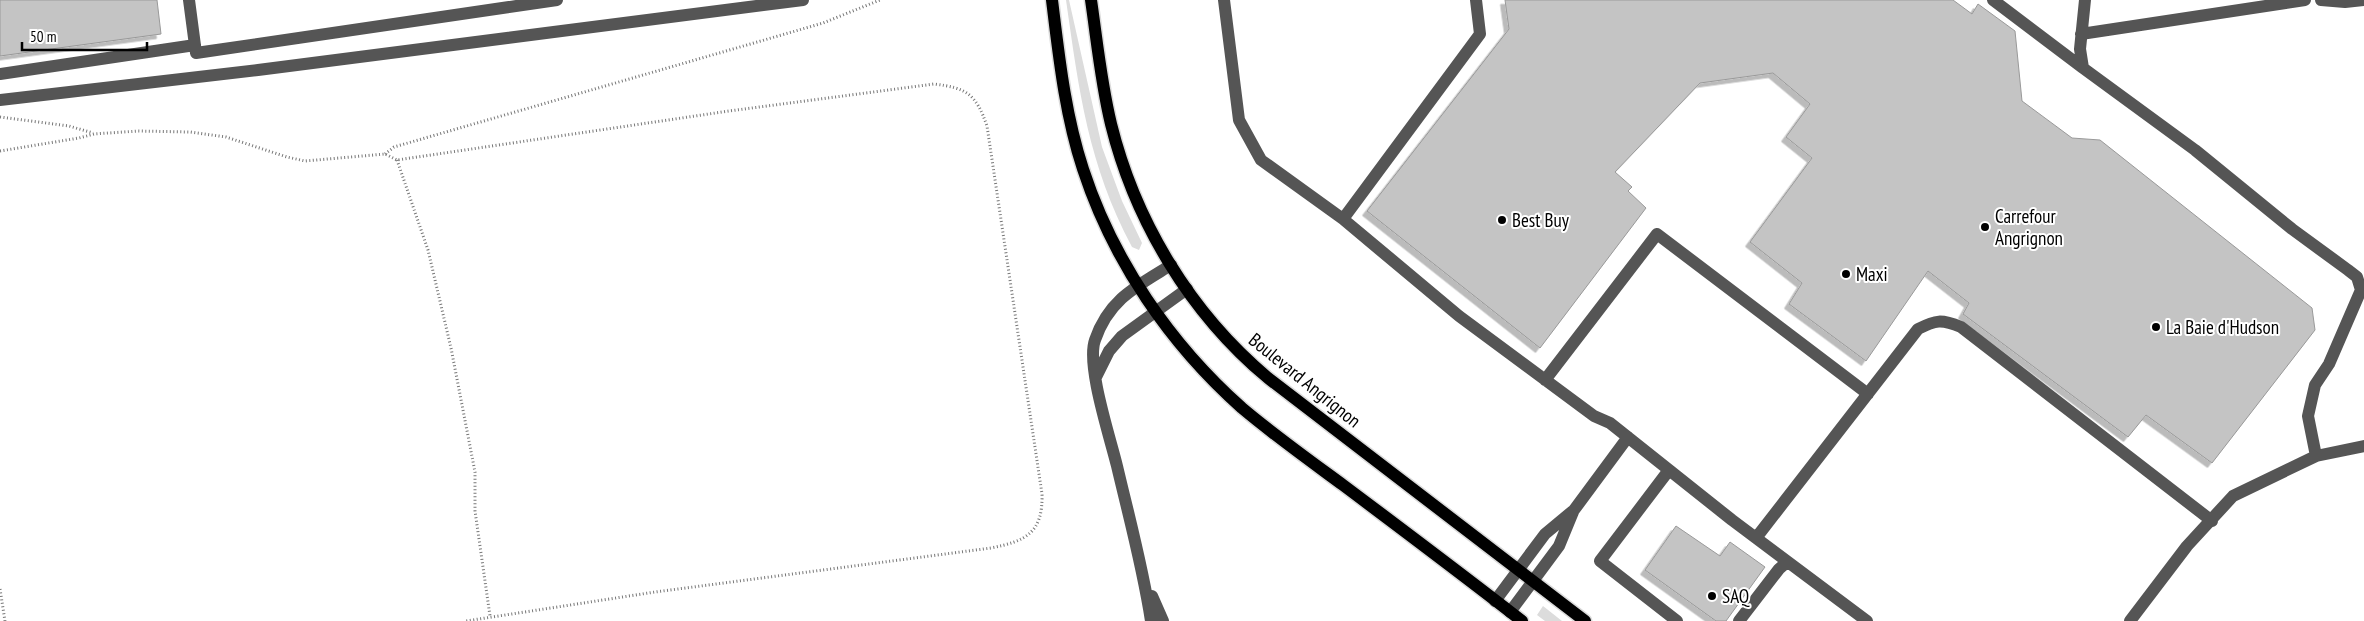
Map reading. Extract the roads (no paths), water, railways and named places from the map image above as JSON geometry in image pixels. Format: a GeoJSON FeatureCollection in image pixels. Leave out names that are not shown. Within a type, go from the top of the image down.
{"type":"FeatureCollection","features":[{"type":"Feature","properties":{"kind":"main road"},"geometry":{"type":"LineString","coordinates":[[1052,0],[1066,98],[1083,169],[1107,228],[1137,286],[1155,312],[1198,364],[1243,408],[1522,621]]}},
{"type":"Feature","properties":{"kind":"main road","name":"Boulevard Angrignon"},"geometry":{"type":"LineString","coordinates":[[1091,0],[1106,102],[1117,145],[1138,202],[1171,265],[1220,332],[1258,370],[1585,621]]}},
{"type":"Feature","properties":{"kind":"lane"},"geometry":{"type":"LineString","coordinates":[[189,0],[196,53],[483,5],[557,0]]}},
{"type":"Feature","properties":{"kind":"lane"},"geometry":{"type":"LineString","coordinates":[[0,100],[258,70],[803,0]]}},
{"type":"Feature","properties":{"kind":"lane"},"geometry":{"type":"LineString","coordinates":[[1224,0],[1240,120],[1261,160],[1343,220],[1459,316],[1594,416],[1610,424],[1756,538],[1867,621]]}},
{"type":"Feature","properties":{"kind":"lane"},"geometry":{"type":"LineString","coordinates":[[1343,220],[1480,34],[1476,0]]}},
{"type":"Feature","properties":{"kind":"lane"},"geometry":{"type":"LineString","coordinates":[[1993,0],[2195,150],[2292,229],[2356,277],[2361,290],[2328,364],[2316,385],[2308,416],[2316,456]]}},
{"type":"Feature","properties":{"kind":"lane"},"geometry":{"type":"LineString","coordinates":[[2083,68],[2080,49],[2085,0]]}},
{"type":"Feature","properties":{"kind":"lane"},"geometry":{"type":"LineString","coordinates":[[2081,34],[2305,0]]}},
{"type":"Feature","properties":{"kind":"lane"},"geometry":{"type":"LineString","coordinates":[[2321,0],[2345,2],[2364,0]]}},
{"type":"Feature","properties":{"kind":"lane"},"geometry":{"type":"LineString","coordinates":[[0,74],[195,45]]}},
{"type":"Feature","properties":{"kind":"lane"},"geometry":{"type":"LineString","coordinates":[[1545,380],[1657,234],[1868,394]]}},
{"type":"Feature","properties":{"kind":"lane"},"geometry":{"type":"LineString","coordinates":[[1151,621],[1145,580],[1092,355],[1095,339],[1112,306],[1137,286],[1171,265]]}},
{"type":"Feature","properties":{"kind":"lane"},"geometry":{"type":"LineString","coordinates":[[1096,377],[1114,345],[1187,289]]}},
{"type":"Feature","properties":{"kind":"lane"},"geometry":{"type":"LineString","coordinates":[[1756,538],[1918,329],[1932,322],[1945,320],[1961,327],[2212,521]]}},
{"type":"Feature","properties":{"kind":"lane"},"geometry":{"type":"LineString","coordinates":[[1495,601],[1545,534],[1574,510],[1628,438]]}},
{"type":"Feature","properties":{"kind":"lane"},"geometry":{"type":"LineString","coordinates":[[2130,621],[2187,546],[2233,496],[2316,456],[2363,447]]}},
{"type":"Feature","properties":{"kind":"lane"},"geometry":{"type":"LineString","coordinates":[[1669,470],[1600,561],[1677,621]]}},
{"type":"Feature","properties":{"kind":"lane"},"geometry":{"type":"LineString","coordinates":[[1510,612],[1559,546],[1574,510]]}},
{"type":"Feature","properties":{"kind":"lane"},"geometry":{"type":"LineString","coordinates":[[1739,621],[1779,569],[1788,562]]}},
{"type":"Feature","properties":{"kind":"lane"},"geometry":{"type":"LineString","coordinates":[[1145,580],[1163,621]]}},
{"type":"Feature","properties":{"kind":"place","name":"Best Buy"},"geometry":{"type":"Point","coordinates":[1502,220]}},
{"type":"Feature","properties":{"kind":"place","name":"Carrefour Angrignon"},"geometry":{"type":"Point","coordinates":[1985,227]}},
{"type":"Feature","properties":{"kind":"place","name":"Maxi"},"geometry":{"type":"Point","coordinates":[1846,274]}},
{"type":"Feature","properties":{"kind":"place","name":"La Baie d'Hudson"},"geometry":{"type":"Point","coordinates":[2156,327]}},
{"type":"Feature","properties":{"kind":"place","name":"SAQ"},"geometry":{"type":"Point","coordinates":[1712,596]}}]}
